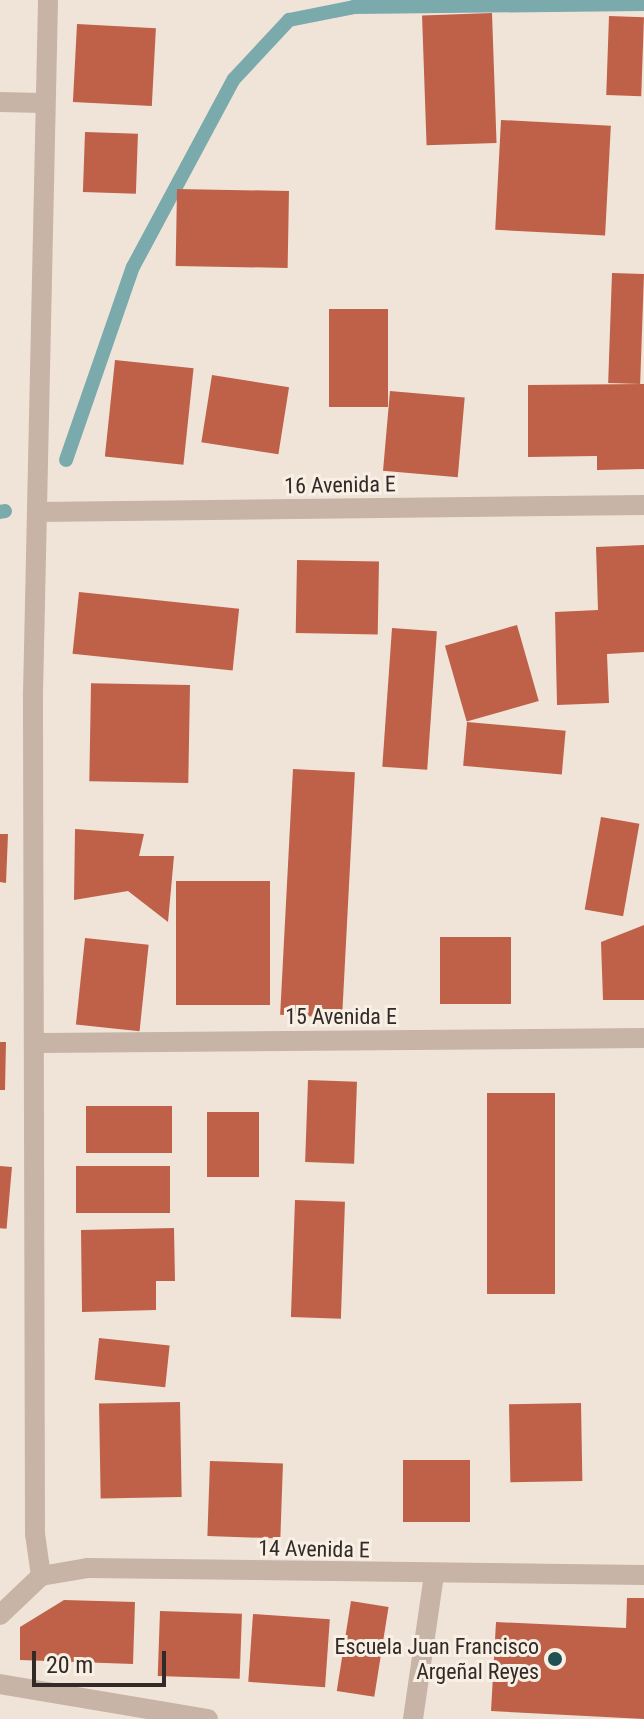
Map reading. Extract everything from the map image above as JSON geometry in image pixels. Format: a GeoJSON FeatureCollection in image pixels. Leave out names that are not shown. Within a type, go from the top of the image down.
{"type":"FeatureCollection","features":[{"type":"Feature","properties":{"kind":"street"},"geometry":{"type":"LineString","coordinates":[[0,1615],[41,1576],[35,1534],[39,1043],[37,512],[43,103],[48,0]]}},
{"type":"Feature","properties":{"kind":"street"},"geometry":{"type":"LineString","coordinates":[[0,102],[43,103]]}},
{"type":"Feature","properties":{"kind":"street","name":"16 Avenida E"},"geometry":{"type":"LineString","coordinates":[[37,512],[644,505]]}},
{"type":"Feature","properties":{"kind":"street","name":"15 Avenida E"},"geometry":{"type":"LineString","coordinates":[[39,1043],[644,1038]]}},
{"type":"Feature","properties":{"kind":"street","name":"14 Avenida E"},"geometry":{"type":"LineString","coordinates":[[41,1576],[88,1568],[434,1575],[644,1575]]}},
{"type":"Feature","properties":{"kind":"street"},"geometry":{"type":"LineString","coordinates":[[413,1719],[434,1575]]}},
{"type":"Feature","properties":{"kind":"street"},"geometry":{"type":"LineString","coordinates":[[0,1684],[208,1719]]}},
{"type":"Feature","properties":{"kind":"building"},"geometry":{"type":"Polygon","coordinates":[[[492,13],[497,143],[427,145],[422,15],[492,13]]]}},
{"type":"Feature","properties":{"kind":"building"},"geometry":{"type":"Polygon","coordinates":[[[609,16],[644,17],[641,96],[606,95],[609,16]]]}},
{"type":"Feature","properties":{"kind":"building"},"geometry":{"type":"Polygon","coordinates":[[[77,24],[156,28],[152,106],[73,102],[77,24]]]}},
{"type":"Feature","properties":{"kind":"building"},"geometry":{"type":"Polygon","coordinates":[[[501,120],[611,126],[605,236],[495,230],[501,120]]]}},
{"type":"Feature","properties":{"kind":"building"},"geometry":{"type":"Polygon","coordinates":[[[85,132],[138,134],[136,194],[83,192],[85,132]]]}},
{"type":"Feature","properties":{"kind":"building"},"geometry":{"type":"Polygon","coordinates":[[[177,189],[289,191],[288,268],[176,266],[177,189]]]}},
{"type":"Feature","properties":{"kind":"building"},"geometry":{"type":"Polygon","coordinates":[[[612,273],[644,274],[640,384],[608,383],[612,273]]]}},
{"type":"Feature","properties":{"kind":"building"},"geometry":{"type":"Polygon","coordinates":[[[329,309],[388,309],[388,407],[329,407],[329,309]]]}},
{"type":"Feature","properties":{"kind":"building"},"geometry":{"type":"Polygon","coordinates":[[[115,360],[194,368],[183,465],[105,456],[115,360]]]}},
{"type":"Feature","properties":{"kind":"building"},"geometry":{"type":"Polygon","coordinates":[[[212,375],[289,387],[278,454],[201,442],[212,375]]]}},
{"type":"Feature","properties":{"kind":"building"},"geometry":{"type":"Polygon","coordinates":[[[644,384],[644,469],[597,470],[597,456],[528,457],[528,385],[644,384]]]}},
{"type":"Feature","properties":{"kind":"building"},"geometry":{"type":"Polygon","coordinates":[[[390,391],[465,398],[458,477],[383,471],[390,391]]]}},
{"type":"Feature","properties":{"kind":"building"},"geometry":{"type":"Polygon","coordinates":[[[644,545],[644,652],[607,654],[609,703],[557,705],[555,612],[598,610],[596,547],[644,545]]]}},
{"type":"Feature","properties":{"kind":"building"},"geometry":{"type":"Polygon","coordinates":[[[297,560],[379,561],[378,634],[296,633],[297,560]]]}},
{"type":"Feature","properties":{"kind":"building"},"geometry":{"type":"Polygon","coordinates":[[[79,592],[239,609],[233,670],[73,654],[79,592]]]}},
{"type":"Feature","properties":{"kind":"building"},"geometry":{"type":"Polygon","coordinates":[[[517,625],[539,701],[467,722],[445,646],[517,625]]]}},
{"type":"Feature","properties":{"kind":"building"},"geometry":{"type":"Polygon","coordinates":[[[392,628],[437,631],[427,770],[382,767],[392,628]]]}},
{"type":"Feature","properties":{"kind":"building"},"geometry":{"type":"Polygon","coordinates":[[[91,683],[190,685],[188,783],[89,781],[91,683]]]}},
{"type":"Feature","properties":{"kind":"building"},"geometry":{"type":"Polygon","coordinates":[[[467,722],[566,731],[562,774],[463,766],[467,722]]]}},
{"type":"Feature","properties":{"kind":"building"},"geometry":{"type":"Polygon","coordinates":[[[293,769],[355,772],[342,1018],[280,1015],[293,769]]]}},
{"type":"Feature","properties":{"kind":"building"},"geometry":{"type":"Polygon","coordinates":[[[601,817],[639,824],[623,916],[585,910],[601,817]]]}},
{"type":"Feature","properties":{"kind":"building"},"geometry":{"type":"Polygon","coordinates":[[[75,829],[144,834],[139,856],[174,856],[168,922],[128,891],[74,900],[75,829]]]}},
{"type":"Feature","properties":{"kind":"building"},"geometry":{"type":"Polygon","coordinates":[[[0,834],[8,834],[6,883],[0,882],[0,834]]]}},
{"type":"Feature","properties":{"kind":"building"},"geometry":{"type":"Polygon","coordinates":[[[176,881],[270,881],[270,1005],[176,1005],[176,881]]]}},
{"type":"Feature","properties":{"kind":"building"},"geometry":{"type":"Polygon","coordinates":[[[644,925],[644,1000],[603,1000],[601,942],[644,925]]]}},
{"type":"Feature","properties":{"kind":"building"},"geometry":{"type":"Polygon","coordinates":[[[440,937],[511,937],[511,1004],[440,1004],[440,937]]]}},
{"type":"Feature","properties":{"kind":"building"},"geometry":{"type":"Polygon","coordinates":[[[85,938],[149,945],[140,1031],[76,1025],[85,938]]]}},
{"type":"Feature","properties":{"kind":"building"},"geometry":{"type":"Polygon","coordinates":[[[0,1042],[6,1042],[5,1090],[0,1090],[0,1042]]]}},
{"type":"Feature","properties":{"kind":"building"},"geometry":{"type":"Polygon","coordinates":[[[308,1080],[357,1082],[354,1164],[305,1162],[308,1080]]]}},
{"type":"Feature","properties":{"kind":"building"},"geometry":{"type":"Polygon","coordinates":[[[487,1093],[555,1093],[555,1294],[487,1294],[487,1093]]]}},
{"type":"Feature","properties":{"kind":"building"},"geometry":{"type":"Polygon","coordinates":[[[86,1106],[172,1106],[172,1153],[86,1153],[86,1106]]]}},
{"type":"Feature","properties":{"kind":"building"},"geometry":{"type":"Polygon","coordinates":[[[207,1112],[259,1112],[259,1177],[207,1177],[207,1112]]]}},
{"type":"Feature","properties":{"kind":"building"},"geometry":{"type":"Polygon","coordinates":[[[0,1166],[12,1167],[7,1229],[0,1228],[0,1166]]]}},
{"type":"Feature","properties":{"kind":"building"},"geometry":{"type":"Polygon","coordinates":[[[76,1166],[170,1166],[170,1213],[76,1213],[76,1166]]]}},
{"type":"Feature","properties":{"kind":"building"},"geometry":{"type":"Polygon","coordinates":[[[295,1200],[345,1202],[341,1319],[291,1317],[295,1200]]]}},
{"type":"Feature","properties":{"kind":"building"},"geometry":{"type":"Polygon","coordinates":[[[174,1228],[175,1281],[156,1281],[156,1310],[82,1312],[81,1230],[174,1228]]]}},
{"type":"Feature","properties":{"kind":"building"},"geometry":{"type":"Polygon","coordinates":[[[99,1338],[170,1345],[165,1387],[95,1380],[99,1338]]]}},
{"type":"Feature","properties":{"kind":"building"},"geometry":{"type":"Polygon","coordinates":[[[180,1402],[182,1497],[101,1498],[99,1403],[180,1402]]]}},
{"type":"Feature","properties":{"kind":"building"},"geometry":{"type":"Polygon","coordinates":[[[581,1403],[582,1481],[510,1482],[509,1404],[581,1403]]]}},
{"type":"Feature","properties":{"kind":"building"},"geometry":{"type":"Polygon","coordinates":[[[403,1460],[470,1460],[470,1522],[403,1522],[403,1460]]]}},
{"type":"Feature","properties":{"kind":"building"},"geometry":{"type":"Polygon","coordinates":[[[210,1461],[283,1464],[280,1539],[207,1536],[210,1461]]]}},
{"type":"Feature","properties":{"kind":"building","name":"Escuela Juan Francisco Argeñal Reyes"},"geometry":{"type":"Polygon","coordinates":[[[627,1598],[644,1598],[644,1719],[491,1711],[496,1622],[626,1628],[627,1598]]]}},
{"type":"Feature","properties":{"kind":"building"},"geometry":{"type":"Polygon","coordinates":[[[64,1600],[135,1602],[133,1664],[20,1660],[20,1627],[64,1600]]]}},
{"type":"Feature","properties":{"kind":"building"},"geometry":{"type":"Polygon","coordinates":[[[351,1601],[389,1607],[374,1697],[337,1691],[351,1601]]]}},
{"type":"Feature","properties":{"kind":"building"},"geometry":{"type":"Polygon","coordinates":[[[160,1611],[242,1614],[240,1679],[158,1676],[160,1611]]]}},
{"type":"Feature","properties":{"kind":"building"},"geometry":{"type":"Polygon","coordinates":[[[253,1614],[330,1619],[325,1687],[248,1682],[253,1614]]]}},
{"type":"Feature","properties":{"kind":"waterway"},"geometry":{"type":"LineString","coordinates":[[66,460],[133,267],[234,79],[289,20],[354,7],[644,4]]}},
{"type":"Feature","properties":{"kind":"waterway"},"geometry":{"type":"LineString","coordinates":[[0,512],[5,511]]}},
{"type":"Feature","properties":{"kind":"place","name":"Escuela Juan Francisco Argeñal Reyes"},"geometry":{"type":"Point","coordinates":[555,1659]}}]}
